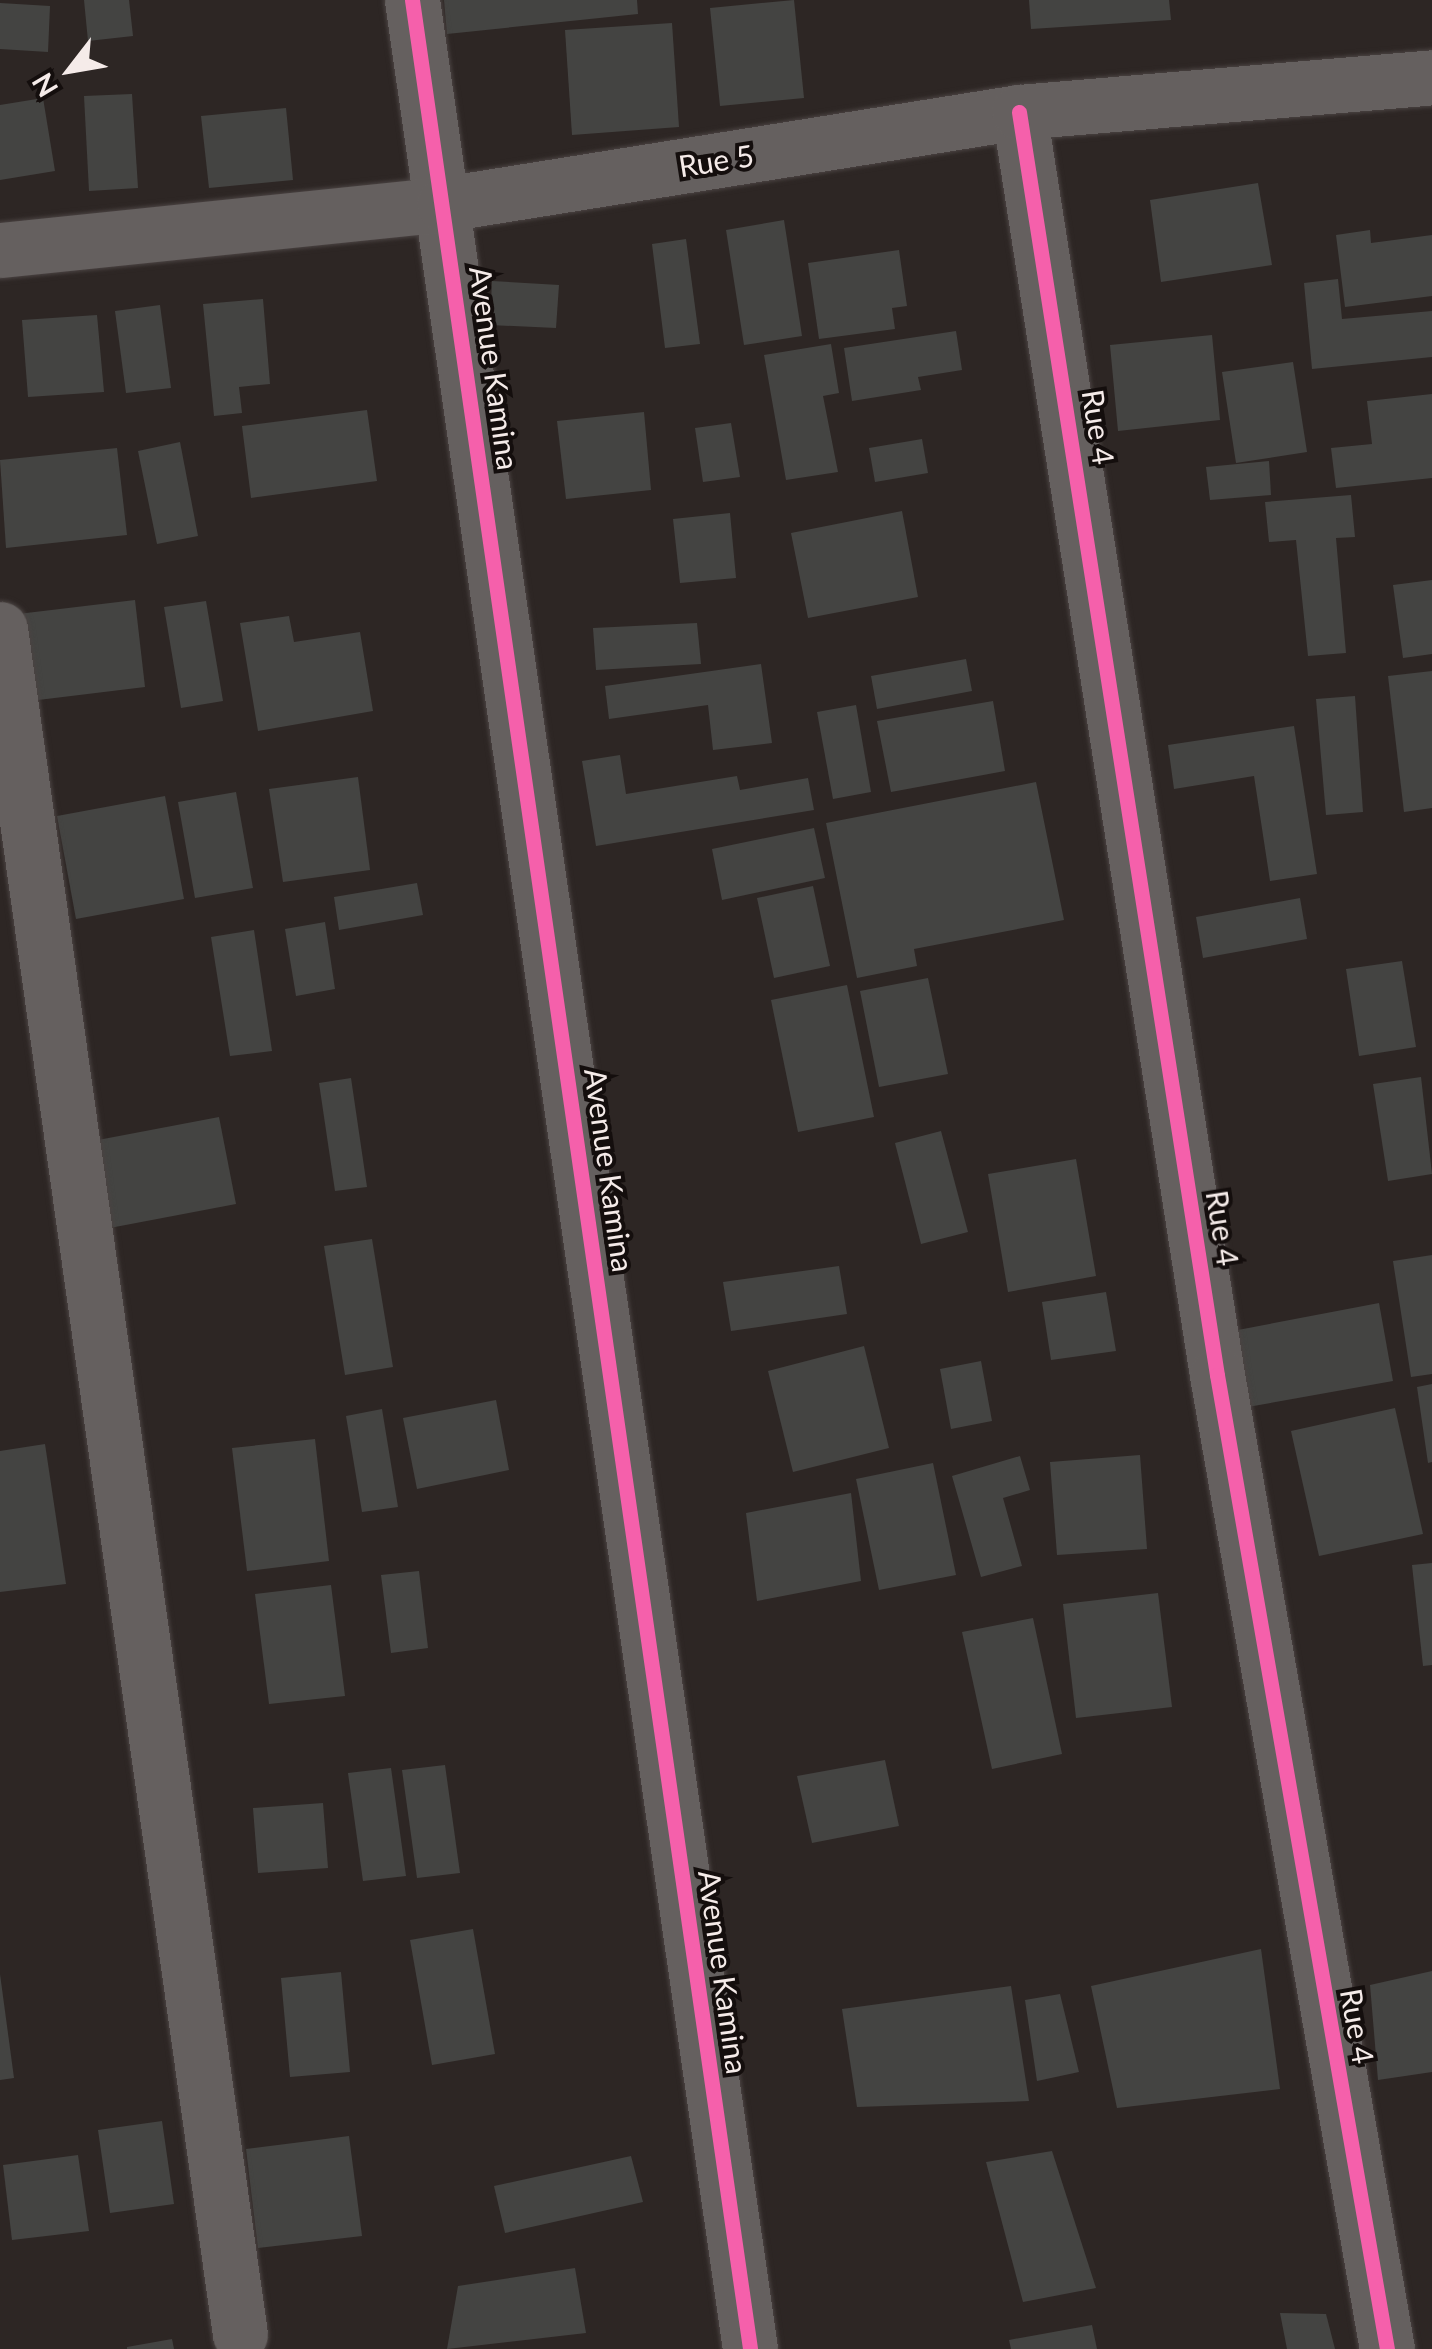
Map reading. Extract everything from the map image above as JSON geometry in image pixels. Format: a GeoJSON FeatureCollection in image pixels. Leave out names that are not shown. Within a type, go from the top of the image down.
{"type":"FeatureCollection","features":[{"type":"Feature","properties":{"kind":"street","name":"Avenue Kamina"},"geometry":{"type":"LineString","coordinates":[[412,0],[750,2349]]}},
{"type":"Feature","properties":{"kind":"street","name":"Rue 5"},"geometry":{"type":"LineString","coordinates":[[0,250],[444,204],[1019,112],[1432,77]]}},
{"type":"Feature","properties":{"kind":"street","name":"Rue 4"},"geometry":{"type":"LineString","coordinates":[[1019,112],[1217,1375],[1386,2349]]}},
{"type":"Feature","properties":{"kind":"street"},"geometry":{"type":"LineString","coordinates":[[0,629],[240,2334]]}},
{"type":"Feature","properties":{"kind":"building"},"geometry":{"type":"Polygon","coordinates":[[[84,0],[129,0],[133,36],[88,41],[84,0]]]}},
{"type":"Feature","properties":{"kind":"building"},"geometry":{"type":"Polygon","coordinates":[[[444,0],[637,0],[638,14],[447,34],[444,0]]]}},
{"type":"Feature","properties":{"kind":"building"},"geometry":{"type":"Polygon","coordinates":[[[794,0],[804,98],[720,106],[710,8],[794,0]]]}},
{"type":"Feature","properties":{"kind":"building"},"geometry":{"type":"Polygon","coordinates":[[[1029,0],[1169,0],[1171,20],[1031,29],[1029,0]]]}},
{"type":"Feature","properties":{"kind":"building"},"geometry":{"type":"Polygon","coordinates":[[[0,3],[50,6],[48,52],[0,49],[0,3]]]}},
{"type":"Feature","properties":{"kind":"building"},"geometry":{"type":"Polygon","coordinates":[[[672,23],[679,127],[572,135],[565,30],[672,23]]]}},
{"type":"Feature","properties":{"kind":"building"},"geometry":{"type":"Polygon","coordinates":[[[132,94],[138,188],[89,191],[84,96],[132,94]]]}},
{"type":"Feature","properties":{"kind":"building"},"geometry":{"type":"Polygon","coordinates":[[[43,98],[55,171],[0,180],[0,105],[43,98]]]}},
{"type":"Feature","properties":{"kind":"building"},"geometry":{"type":"Polygon","coordinates":[[[286,108],[293,180],[209,188],[201,116],[286,108]]]}},
{"type":"Feature","properties":{"kind":"building"},"geometry":{"type":"Polygon","coordinates":[[[1258,183],[1272,265],[1161,282],[1150,200],[1258,183]]]}},
{"type":"Feature","properties":{"kind":"building"},"geometry":{"type":"Polygon","coordinates":[[[784,220],[802,336],[744,345],[726,230],[784,220]]]}},
{"type":"Feature","properties":{"kind":"building"},"geometry":{"type":"Polygon","coordinates":[[[1370,230],[1371,243],[1432,235],[1432,296],[1345,307],[1336,235],[1370,230]]]}},
{"type":"Feature","properties":{"kind":"building"},"geometry":{"type":"Polygon","coordinates":[[[686,239],[700,344],[665,348],[652,244],[686,239]]]}},
{"type":"Feature","properties":{"kind":"building"},"geometry":{"type":"Polygon","coordinates":[[[899,250],[907,306],[892,308],[895,329],[819,339],[808,263],[899,250]]]}},
{"type":"Feature","properties":{"kind":"building"},"geometry":{"type":"Polygon","coordinates":[[[1338,279],[1342,319],[1432,311],[1432,357],[1312,369],[1304,283],[1338,279]]]}},
{"type":"Feature","properties":{"kind":"building"},"geometry":{"type":"Polygon","coordinates":[[[492,281],[559,285],[556,328],[490,325],[492,281]]]}},
{"type":"Feature","properties":{"kind":"building"},"geometry":{"type":"Polygon","coordinates":[[[263,299],[270,384],[239,387],[242,413],[214,416],[203,304],[263,299]]]}},
{"type":"Feature","properties":{"kind":"building"},"geometry":{"type":"Polygon","coordinates":[[[160,305],[171,388],[126,393],[115,311],[160,305]]]}},
{"type":"Feature","properties":{"kind":"building"},"geometry":{"type":"Polygon","coordinates":[[[97,315],[104,392],[28,397],[22,320],[97,315]]]}},
{"type":"Feature","properties":{"kind":"building"},"geometry":{"type":"Polygon","coordinates":[[[956,331],[962,370],[918,377],[921,390],[852,401],[844,348],[956,331]]]}},
{"type":"Feature","properties":{"kind":"building"},"geometry":{"type":"Polygon","coordinates":[[[1212,335],[1220,420],[1118,431],[1110,345],[1212,335]]]}},
{"type":"Feature","properties":{"kind":"building"},"geometry":{"type":"Polygon","coordinates":[[[831,344],[839,393],[823,396],[838,472],[786,480],[764,355],[831,344]]]}},
{"type":"Feature","properties":{"kind":"building"},"geometry":{"type":"Polygon","coordinates":[[[1293,362],[1307,452],[1236,463],[1222,372],[1293,362]]]}},
{"type":"Feature","properties":{"kind":"building"},"geometry":{"type":"Polygon","coordinates":[[[1432,394],[1432,478],[1336,488],[1331,448],[1372,444],[1367,401],[1432,394]]]}},
{"type":"Feature","properties":{"kind":"building"},"geometry":{"type":"Polygon","coordinates":[[[367,410],[377,481],[251,498],[242,426],[367,410]]]}},
{"type":"Feature","properties":{"kind":"building"},"geometry":{"type":"Polygon","coordinates":[[[644,412],[651,490],[566,499],[557,421],[644,412]]]}},
{"type":"Feature","properties":{"kind":"building"},"geometry":{"type":"Polygon","coordinates":[[[731,423],[740,477],[703,482],[695,428],[731,423]]]}},
{"type":"Feature","properties":{"kind":"building"},"geometry":{"type":"Polygon","coordinates":[[[922,439],[928,473],[875,482],[869,448],[922,439]]]}},
{"type":"Feature","properties":{"kind":"building"},"geometry":{"type":"Polygon","coordinates":[[[180,442],[198,536],[157,544],[138,451],[180,442]]]}},
{"type":"Feature","properties":{"kind":"building"},"geometry":{"type":"Polygon","coordinates":[[[117,448],[127,535],[6,548],[0,460],[117,448]]]}},
{"type":"Feature","properties":{"kind":"building"},"geometry":{"type":"Polygon","coordinates":[[[1269,461],[1271,495],[1210,500],[1206,467],[1269,461]]]}},
{"type":"Feature","properties":{"kind":"building"},"geometry":{"type":"Polygon","coordinates":[[[1351,495],[1355,537],[1336,538],[1346,653],[1308,656],[1296,540],[1269,542],[1265,502],[1351,495]]]}},
{"type":"Feature","properties":{"kind":"building"},"geometry":{"type":"Polygon","coordinates":[[[902,511],[918,597],[808,618],[791,533],[902,511]]]}},
{"type":"Feature","properties":{"kind":"building"},"geometry":{"type":"Polygon","coordinates":[[[730,513],[736,578],[680,583],[673,519],[730,513]]]}},
{"type":"Feature","properties":{"kind":"building"},"geometry":{"type":"Polygon","coordinates":[[[1432,580],[1432,654],[1403,658],[1393,585],[1432,580]]]}},
{"type":"Feature","properties":{"kind":"building"},"geometry":{"type":"Polygon","coordinates":[[[135,600],[145,687],[30,701],[18,614],[135,600]]]}},
{"type":"Feature","properties":{"kind":"building"},"geometry":{"type":"Polygon","coordinates":[[[206,601],[223,701],[181,708],[164,607],[206,601]]]}},
{"type":"Feature","properties":{"kind":"building"},"geometry":{"type":"Polygon","coordinates":[[[289,616],[294,642],[360,632],[373,711],[258,731],[240,623],[289,616]]]}},
{"type":"Feature","properties":{"kind":"building"},"geometry":{"type":"Polygon","coordinates":[[[697,623],[701,664],[596,670],[593,628],[697,623]]]}},
{"type":"Feature","properties":{"kind":"building"},"geometry":{"type":"Polygon","coordinates":[[[966,659],[972,691],[877,709],[871,676],[966,659]]]}},
{"type":"Feature","properties":{"kind":"building"},"geometry":{"type":"Polygon","coordinates":[[[761,664],[772,743],[713,750],[708,705],[609,719],[605,686],[761,664]]]}},
{"type":"Feature","properties":{"kind":"building"},"geometry":{"type":"Polygon","coordinates":[[[1432,671],[1432,808],[1404,812],[1388,676],[1432,671]]]}},
{"type":"Feature","properties":{"kind":"building"},"geometry":{"type":"Polygon","coordinates":[[[1355,696],[1363,812],[1326,815],[1316,699],[1355,696]]]}},
{"type":"Feature","properties":{"kind":"building"},"geometry":{"type":"Polygon","coordinates":[[[993,701],[1005,771],[891,792],[877,721],[993,701]]]}},
{"type":"Feature","properties":{"kind":"building"},"geometry":{"type":"Polygon","coordinates":[[[856,705],[871,792],[833,799],[817,712],[856,705]]]}},
{"type":"Feature","properties":{"kind":"building"},"geometry":{"type":"Polygon","coordinates":[[[1294,726],[1317,874],[1270,881],[1254,776],[1174,789],[1168,745],[1294,726]]]}},
{"type":"Feature","properties":{"kind":"building"},"geometry":{"type":"Polygon","coordinates":[[[620,755],[626,794],[737,776],[740,790],[808,778],[814,810],[596,846],[582,761],[620,755]]]}},
{"type":"Feature","properties":{"kind":"building"},"geometry":{"type":"Polygon","coordinates":[[[358,777],[370,870],[283,882],[269,789],[358,777]]]}},
{"type":"Feature","properties":{"kind":"building"},"geometry":{"type":"Polygon","coordinates":[[[1036,782],[1064,920],[914,949],[917,966],[857,978],[826,823],[1036,782]]]}},
{"type":"Feature","properties":{"kind":"building"},"geometry":{"type":"Polygon","coordinates":[[[236,792],[253,888],[195,898],[178,802],[236,792]]]}},
{"type":"Feature","properties":{"kind":"building"},"geometry":{"type":"Polygon","coordinates":[[[165,796],[184,899],[76,919],[57,816],[165,796]]]}},
{"type":"Feature","properties":{"kind":"building"},"geometry":{"type":"Polygon","coordinates":[[[814,828],[825,878],[722,900],[712,849],[814,828]]]}},
{"type":"Feature","properties":{"kind":"building"},"geometry":{"type":"Polygon","coordinates":[[[417,883],[423,915],[339,930],[334,897],[417,883]]]}},
{"type":"Feature","properties":{"kind":"building"},"geometry":{"type":"Polygon","coordinates":[[[813,886],[830,966],[774,978],[757,898],[813,886]]]}},
{"type":"Feature","properties":{"kind":"building"},"geometry":{"type":"Polygon","coordinates":[[[1300,898],[1307,939],[1203,958],[1196,917],[1300,898]]]}},
{"type":"Feature","properties":{"kind":"building"},"geometry":{"type":"Polygon","coordinates":[[[325,922],[335,989],[296,996],[285,929],[325,922]]]}},
{"type":"Feature","properties":{"kind":"building"},"geometry":{"type":"Polygon","coordinates":[[[254,930],[272,1051],[230,1056],[211,937],[254,930]]]}},
{"type":"Feature","properties":{"kind":"building"},"geometry":{"type":"Polygon","coordinates":[[[1402,961],[1416,1047],[1359,1056],[1346,969],[1402,961]]]}},
{"type":"Feature","properties":{"kind":"building"},"geometry":{"type":"Polygon","coordinates":[[[928,978],[948,1074],[879,1087],[860,991],[928,978]]]}},
{"type":"Feature","properties":{"kind":"building"},"geometry":{"type":"Polygon","coordinates":[[[847,985],[874,1117],[798,1132],[771,1000],[847,985]]]}},
{"type":"Feature","properties":{"kind":"building"},"geometry":{"type":"Polygon","coordinates":[[[1421,1077],[1432,1174],[1388,1181],[1373,1084],[1421,1077]]]}},
{"type":"Feature","properties":{"kind":"building"},"geometry":{"type":"Polygon","coordinates":[[[351,1078],[367,1187],[335,1191],[319,1083],[351,1078]]]}},
{"type":"Feature","properties":{"kind":"building"},"geometry":{"type":"Polygon","coordinates":[[[219,1117],[236,1204],[94,1231],[77,1144],[219,1117]]]}},
{"type":"Feature","properties":{"kind":"building"},"geometry":{"type":"Polygon","coordinates":[[[941,1131],[968,1232],[921,1244],[895,1143],[941,1131]]]}},
{"type":"Feature","properties":{"kind":"building"},"geometry":{"type":"Polygon","coordinates":[[[1076,1159],[1096,1276],[1008,1292],[988,1174],[1076,1159]]]}},
{"type":"Feature","properties":{"kind":"building"},"geometry":{"type":"Polygon","coordinates":[[[372,1239],[393,1367],[345,1375],[324,1246],[372,1239]]]}},
{"type":"Feature","properties":{"kind":"building"},"geometry":{"type":"Polygon","coordinates":[[[1432,1255],[1432,1374],[1411,1377],[1393,1261],[1432,1255]]]}},
{"type":"Feature","properties":{"kind":"building"},"geometry":{"type":"Polygon","coordinates":[[[839,1266],[847,1314],[731,1331],[723,1282],[839,1266]]]}},
{"type":"Feature","properties":{"kind":"building"},"geometry":{"type":"Polygon","coordinates":[[[1106,1292],[1116,1351],[1051,1360],[1042,1302],[1106,1292]]]}},
{"type":"Feature","properties":{"kind":"building"},"geometry":{"type":"Polygon","coordinates":[[[1379,1303],[1393,1381],[1231,1410],[1217,1334],[1379,1303]]]}},
{"type":"Feature","properties":{"kind":"building"},"geometry":{"type":"Polygon","coordinates":[[[864,1346],[889,1448],[793,1472],[768,1371],[864,1346]]]}},
{"type":"Feature","properties":{"kind":"building"},"geometry":{"type":"Polygon","coordinates":[[[981,1361],[992,1421],[951,1429],[940,1369],[981,1361]]]}},
{"type":"Feature","properties":{"kind":"building"},"geometry":{"type":"Polygon","coordinates":[[[1432,1384],[1432,1462],[1428,1463],[1417,1387],[1432,1384]]]}},
{"type":"Feature","properties":{"kind":"building"},"geometry":{"type":"Polygon","coordinates":[[[496,1400],[509,1470],[417,1489],[403,1418],[496,1400]]]}},
{"type":"Feature","properties":{"kind":"building"},"geometry":{"type":"Polygon","coordinates":[[[1395,1408],[1423,1534],[1319,1556],[1291,1431],[1395,1408]]]}},
{"type":"Feature","properties":{"kind":"building"},"geometry":{"type":"Polygon","coordinates":[[[382,1409],[398,1507],[362,1512],[346,1416],[382,1409]]]}},
{"type":"Feature","properties":{"kind":"building"},"geometry":{"type":"Polygon","coordinates":[[[315,1439],[329,1561],[247,1571],[232,1448],[315,1439]]]}},
{"type":"Feature","properties":{"kind":"building"},"geometry":{"type":"Polygon","coordinates":[[[45,1444],[66,1584],[0,1592],[0,1451],[45,1444]]]}},
{"type":"Feature","properties":{"kind":"building"},"geometry":{"type":"Polygon","coordinates":[[[1140,1455],[1147,1549],[1057,1555],[1050,1462],[1140,1455]]]}},
{"type":"Feature","properties":{"kind":"building"},"geometry":{"type":"Polygon","coordinates":[[[1020,1456],[1030,1490],[1003,1498],[1022,1566],[981,1577],[952,1476],[1020,1456]]]}},
{"type":"Feature","properties":{"kind":"building"},"geometry":{"type":"Polygon","coordinates":[[[933,1463],[956,1575],[879,1590],[856,1479],[933,1463]]]}},
{"type":"Feature","properties":{"kind":"building"},"geometry":{"type":"Polygon","coordinates":[[[851,1493],[861,1581],[757,1601],[746,1513],[851,1493]]]}},
{"type":"Feature","properties":{"kind":"building"},"geometry":{"type":"Polygon","coordinates":[[[1432,1563],[1432,1665],[1423,1666],[1412,1565],[1432,1563]]]}},
{"type":"Feature","properties":{"kind":"building"},"geometry":{"type":"Polygon","coordinates":[[[419,1571],[428,1648],[391,1653],[381,1575],[419,1571]]]}},
{"type":"Feature","properties":{"kind":"building"},"geometry":{"type":"Polygon","coordinates":[[[331,1585],[345,1696],[269,1704],[255,1594],[331,1585]]]}},
{"type":"Feature","properties":{"kind":"building"},"geometry":{"type":"Polygon","coordinates":[[[1158,1593],[1172,1707],[1076,1718],[1063,1604],[1158,1593]]]}},
{"type":"Feature","properties":{"kind":"building"},"geometry":{"type":"Polygon","coordinates":[[[1033,1618],[1062,1754],[992,1769],[962,1632],[1033,1618]]]}},
{"type":"Feature","properties":{"kind":"building"},"geometry":{"type":"Polygon","coordinates":[[[885,1760],[899,1826],[812,1843],[797,1776],[885,1760]]]}},
{"type":"Feature","properties":{"kind":"building"},"geometry":{"type":"Polygon","coordinates":[[[445,1765],[460,1873],[417,1878],[402,1770],[445,1765]]]}},
{"type":"Feature","properties":{"kind":"building"},"geometry":{"type":"Polygon","coordinates":[[[391,1768],[406,1876],[363,1881],[348,1773],[391,1768]]]}},
{"type":"Feature","properties":{"kind":"building"},"geometry":{"type":"Polygon","coordinates":[[[323,1803],[328,1868],[258,1873],[253,1808],[323,1803]]]}},
{"type":"Feature","properties":{"kind":"building"},"geometry":{"type":"Polygon","coordinates":[[[473,1929],[495,2054],[432,2065],[410,1940],[473,1929]]]}},
{"type":"Feature","properties":{"kind":"building"},"geometry":{"type":"Polygon","coordinates":[[[1261,1949],[1280,2089],[1117,2108],[1091,1986],[1261,1949]]]}},
{"type":"Feature","properties":{"kind":"building"},"geometry":{"type":"Polygon","coordinates":[[[1432,1971],[1432,2072],[1378,2080],[1370,1985],[1432,1971]]]}},
{"type":"Feature","properties":{"kind":"building"},"geometry":{"type":"Polygon","coordinates":[[[341,1972],[350,2072],[290,2077],[281,1978],[341,1972]]]}},
{"type":"Feature","properties":{"kind":"building"},"geometry":{"type":"Polygon","coordinates":[[[0,1974],[14,2078],[0,2080],[0,1974]]]}},
{"type":"Feature","properties":{"kind":"building"},"geometry":{"type":"Polygon","coordinates":[[[1011,1986],[1029,2101],[857,2107],[842,2009],[1011,1986]]]}},
{"type":"Feature","properties":{"kind":"building"},"geometry":{"type":"Polygon","coordinates":[[[1060,1994],[1079,2072],[1037,2081],[1025,2000],[1060,1994]]]}},
{"type":"Feature","properties":{"kind":"building"},"geometry":{"type":"Polygon","coordinates":[[[162,2121],[174,2204],[110,2213],[98,2130],[162,2121]]]}},
{"type":"Feature","properties":{"kind":"building"},"geometry":{"type":"Polygon","coordinates":[[[349,2136],[362,2236],[258,2248],[246,2149],[349,2136]]]}},
{"type":"Feature","properties":{"kind":"building"},"geometry":{"type":"Polygon","coordinates":[[[1052,2151],[1096,2288],[1023,2302],[986,2162],[1052,2151]]]}},
{"type":"Feature","properties":{"kind":"building"},"geometry":{"type":"Polygon","coordinates":[[[78,2155],[89,2231],[12,2240],[3,2165],[78,2155]]]}},
{"type":"Feature","properties":{"kind":"building"},"geometry":{"type":"Polygon","coordinates":[[[631,2156],[643,2202],[505,2233],[494,2186],[631,2156]]]}},
{"type":"Feature","properties":{"kind":"building"},"geometry":{"type":"Polygon","coordinates":[[[575,2268],[586,2333],[447,2349],[458,2286],[575,2268]]]}},
{"type":"Feature","properties":{"kind":"building"},"geometry":{"type":"Polygon","coordinates":[[[1280,2313],[1326,2314],[1335,2349],[1287,2349],[1280,2313]]]}},
{"type":"Feature","properties":{"kind":"building"},"geometry":{"type":"Polygon","coordinates":[[[1092,2325],[1097,2349],[1011,2349],[1009,2340],[1092,2325]]]}},
{"type":"Feature","properties":{"kind":"building"},"geometry":{"type":"Polygon","coordinates":[[[172,2339],[174,2349],[127,2349],[127,2347],[172,2339]]]}},
{"type":"Feature","properties":{"kind":"cycle path"},"geometry":{"type":"LineString","coordinates":[[412,0],[750,2349]]}},
{"type":"Feature","properties":{"kind":"cycle path"},"geometry":{"type":"LineString","coordinates":[[1019,112],[1217,1375],[1387,2349]]}}]}
